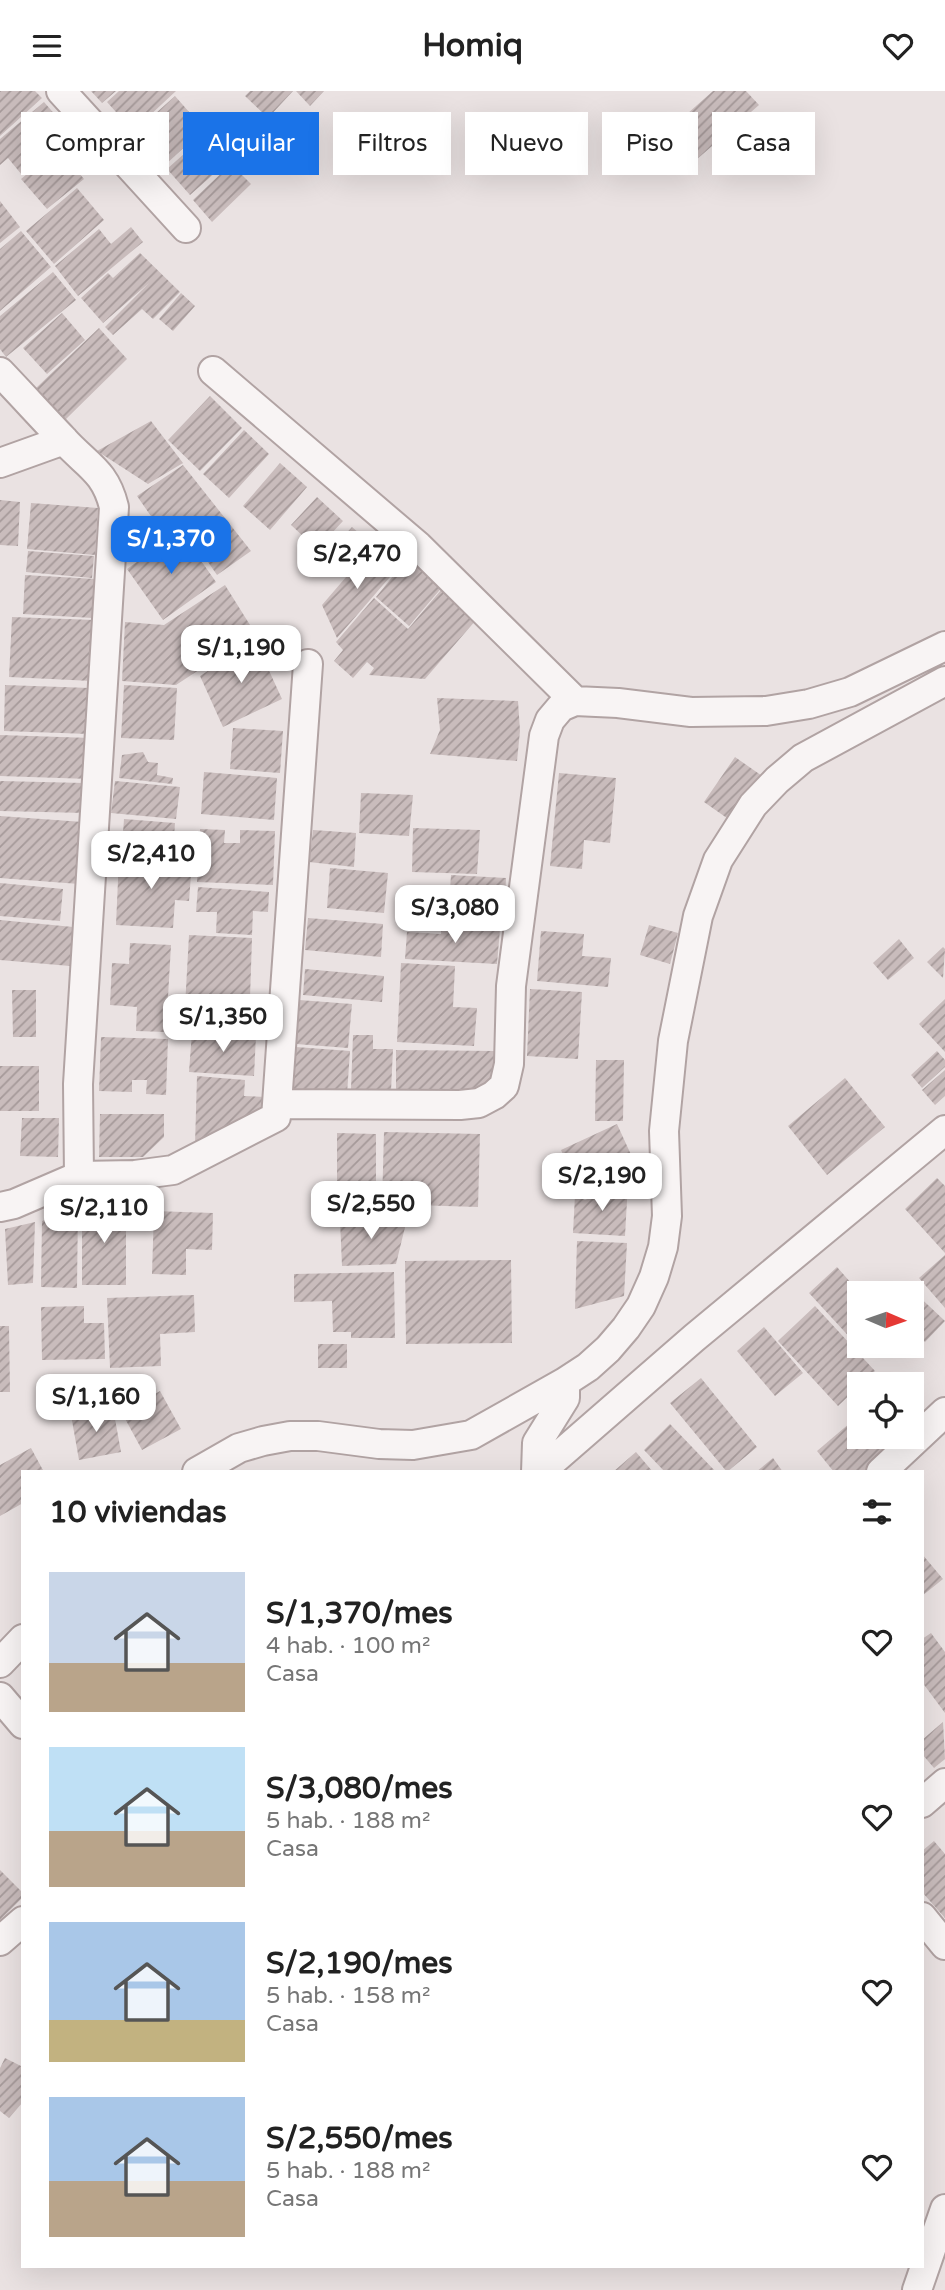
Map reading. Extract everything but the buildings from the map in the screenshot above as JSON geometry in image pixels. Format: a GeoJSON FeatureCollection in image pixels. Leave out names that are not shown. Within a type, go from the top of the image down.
{"type":"FeatureCollection","features":[{"type":"Feature","properties":{"kind":"street"},"geometry":{"type":"LineString","coordinates":[[61,91],[186,228]]}},
{"type":"Feature","properties":{"kind":"street"},"geometry":{"type":"LineString","coordinates":[[213,371],[418,546],[575,701]]}},
{"type":"Feature","properties":{"kind":"street"},"geometry":{"type":"LineString","coordinates":[[0,372],[101,475],[110,491],[114,507],[78,1084],[79,1177]]}},
{"type":"Feature","properties":{"kind":"street"},"geometry":{"type":"LineString","coordinates":[[0,463],[64,440]]}},
{"type":"Feature","properties":{"kind":"street"},"geometry":{"type":"LineString","coordinates":[[277,1104],[460,1105],[479,1103],[504,1086],[509,1064],[511,986],[544,736],[550,720],[561,707],[575,701],[691,712],[766,711],[809,704],[850,692],[945,646]]}},
{"type":"Feature","properties":{"kind":"street"},"geometry":{"type":"LineString","coordinates":[[0,1207],[14,1204],[79,1177],[135,1175],[173,1170],[276,1117],[308,664]]}},
{"type":"Feature","properties":{"kind":"street"},"geometry":{"type":"LineString","coordinates":[[200,1470],[239,1448],[290,1436],[413,1445],[471,1435],[565,1382],[608,1349],[626,1328],[650,1287],[663,1247],[667,1205],[664,1131],[673,1041],[698,916],[706,887],[718,860],[753,805],[803,758],[945,681]]}},
{"type":"Feature","properties":{"kind":"street"},"geometry":{"type":"LineString","coordinates":[[540,1470],[694,1338],[944,1135]]}},
{"type":"Feature","properties":{"kind":"street"},"geometry":{"type":"LineString","coordinates":[[538,1470],[537,1443],[565,1398],[565,1382]]}},
{"type":"Feature","properties":{"kind":"street"},"geometry":{"type":"LineString","coordinates":[[883,1470],[945,1412]]}},
{"type":"Feature","properties":{"kind":"street"},"geometry":{"type":"LineString","coordinates":[[0,1663],[21,1641]]}},
{"type":"Feature","properties":{"kind":"street"},"geometry":{"type":"LineString","coordinates":[[0,1697],[21,1722]]}},
{"type":"Feature","properties":{"kind":"street"},"geometry":{"type":"LineString","coordinates":[[924,1801],[945,1783]]}},
{"type":"Feature","properties":{"kind":"street"},"geometry":{"type":"LineString","coordinates":[[924,1919],[945,1945]]}},
{"type":"Feature","properties":{"kind":"street"},"geometry":{"type":"LineString","coordinates":[[0,1941],[21,1923]]}},
{"type":"Feature","properties":{"kind":"street"},"geometry":{"type":"LineString","coordinates":[[917,2290],[945,2209]]}}]}
